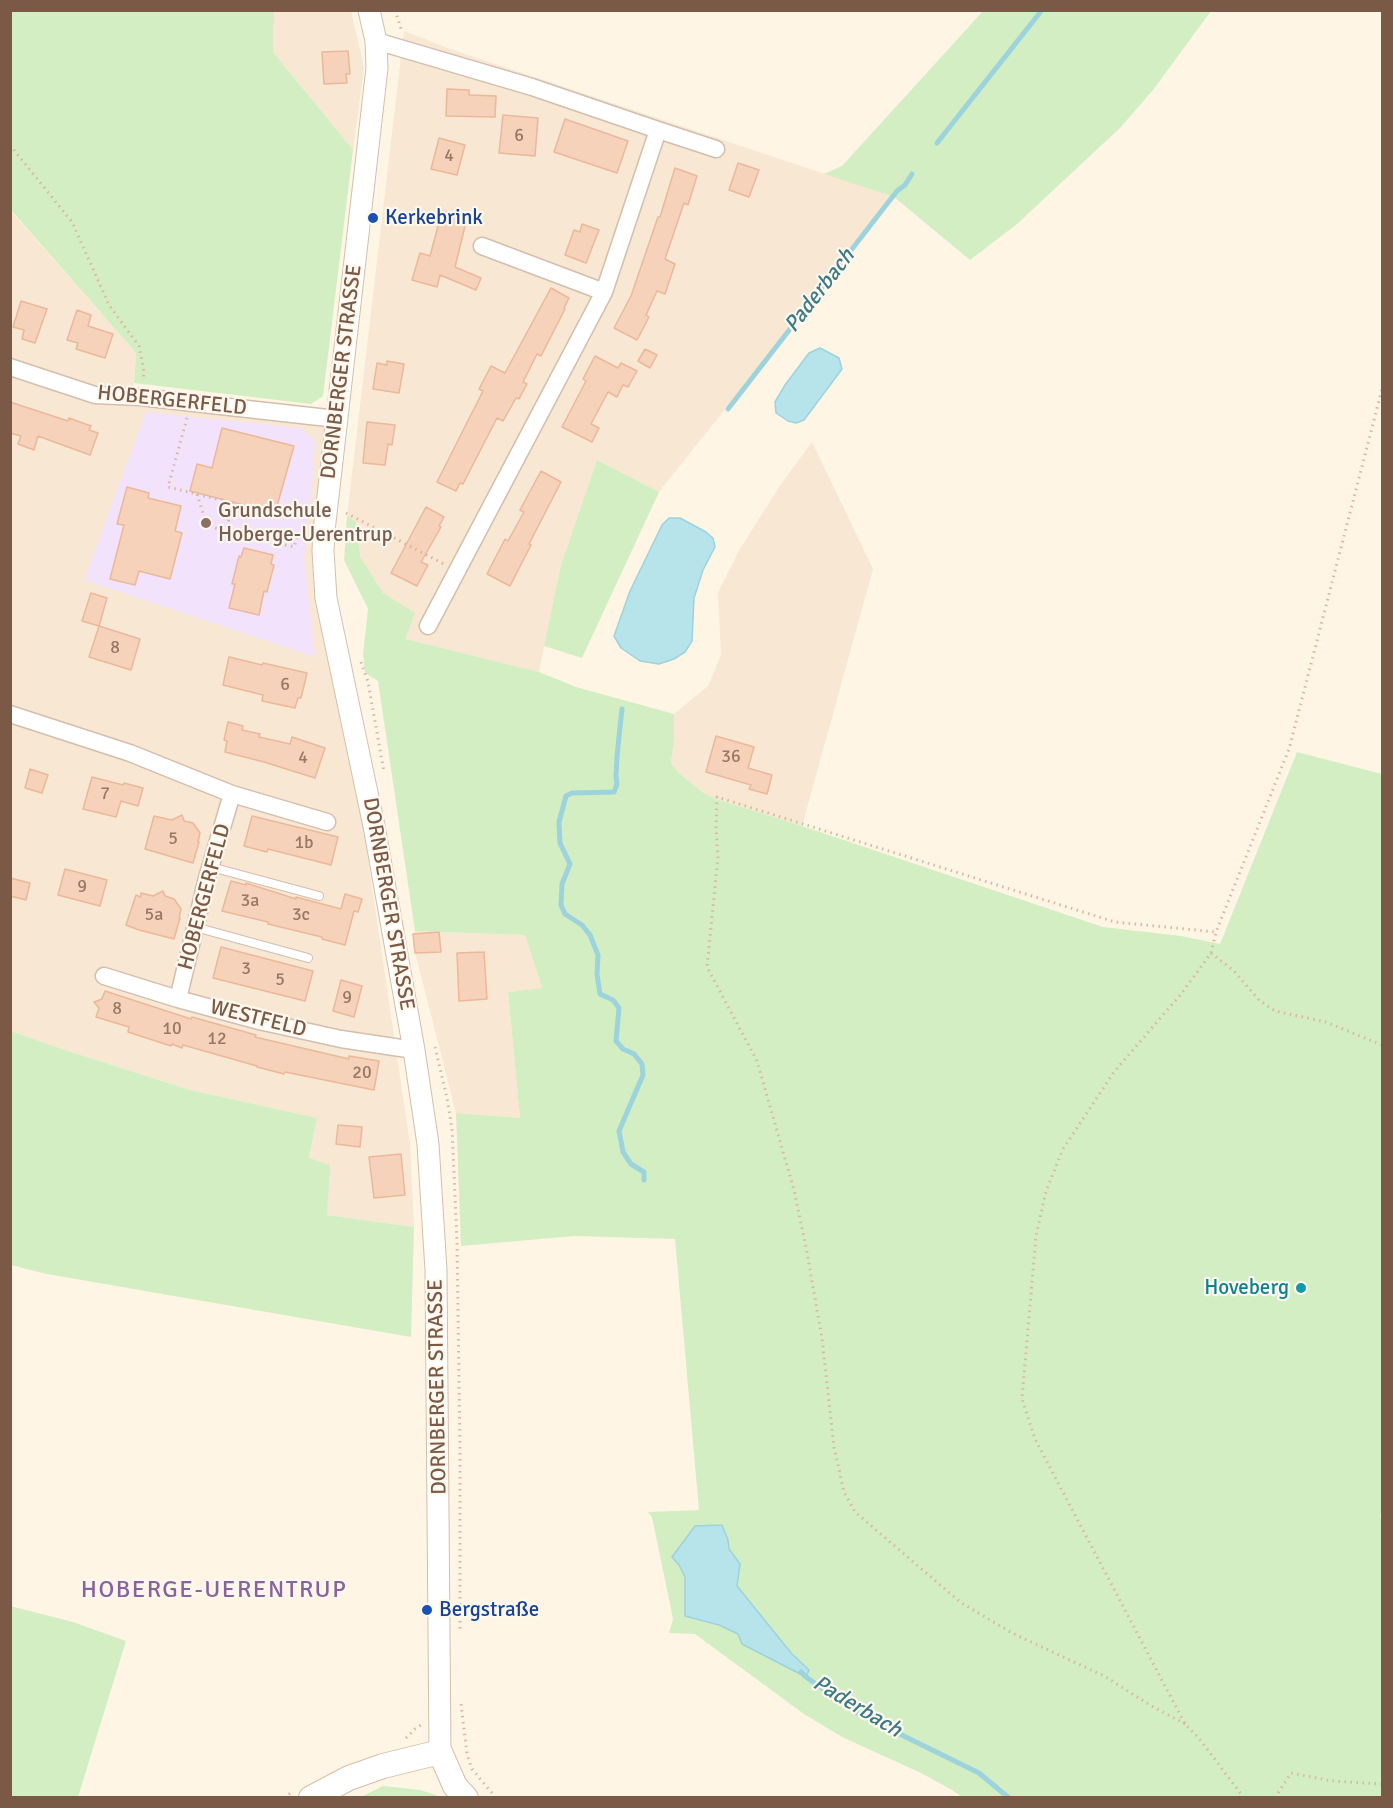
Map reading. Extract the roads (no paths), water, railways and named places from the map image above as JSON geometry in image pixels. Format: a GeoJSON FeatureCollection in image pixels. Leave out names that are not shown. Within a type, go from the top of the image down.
{"type":"FeatureCollection","features":[{"type":"Feature","properties":{"kind":"main road"},"geometry":{"type":"LineString","coordinates":[[311,1797],[349,1778],[383,1766],[440,1752]]}},
{"type":"Feature","properties":{"kind":"main road","name":"DORNBERGER STRASSE"},"geometry":{"type":"LineString","coordinates":[[440,1752],[455,1786],[466,1797]]}},
{"type":"Feature","properties":{"kind":"street","name":"DORNBERGER STRASSE"},"geometry":{"type":"LineString","coordinates":[[369,10],[386,44],[377,68],[323,540],[326,598],[374,826],[414,1050],[428,1144],[436,1270],[440,1752]]}},
{"type":"Feature","properties":{"kind":"street"},"geometry":{"type":"LineString","coordinates":[[386,44],[532,87],[716,149]]}},
{"type":"Feature","properties":{"kind":"street"},"geometry":{"type":"LineString","coordinates":[[428,626],[604,292],[658,130]]}},
{"type":"Feature","properties":{"kind":"street"},"geometry":{"type":"LineString","coordinates":[[482,246],[604,292]]}},
{"type":"Feature","properties":{"kind":"street","name":"HOBERGERFELD"},"geometry":{"type":"LineString","coordinates":[[10,368],[95,395],[140,397],[337,419]]}},
{"type":"Feature","properties":{"kind":"street","name":"HOBERGERFELD"},"geometry":{"type":"LineString","coordinates":[[10,714],[130,753],[232,794],[327,822]]}},
{"type":"Feature","properties":{"kind":"street","name":"HOBERGERFELD"},"geometry":{"type":"LineString","coordinates":[[178,999],[195,927],[232,794]]}},
{"type":"Feature","properties":{"kind":"street","name":"WESTFELD"},"geometry":{"type":"LineString","coordinates":[[104,976],[259,1022],[341,1040],[414,1050]]}},
{"type":"Feature","properties":{"kind":"lane"},"geometry":{"type":"LineString","coordinates":[[211,867],[319,896]]}},
{"type":"Feature","properties":{"kind":"lane"},"geometry":{"type":"LineString","coordinates":[[195,927],[308,958]]}},
{"type":"Feature","properties":{"kind":"water"},"geometry":{"type":"Polygon","coordinates":[[[820,348],[839,358],[842,369],[804,420],[796,423],[788,421],[776,413],[775,402],[809,353],[820,348]]]}},
{"type":"Feature","properties":{"kind":"water"},"geometry":{"type":"Polygon","coordinates":[[[669,518],[680,518],[706,532],[713,538],[715,547],[703,570],[694,598],[692,641],[685,652],[659,664],[640,661],[621,648],[614,636],[630,591],[662,525],[669,518]]]}},
{"type":"Feature","properties":{"kind":"water"},"geometry":{"type":"Polygon","coordinates":[[[722,1525],[729,1549],[740,1564],[737,1586],[792,1654],[809,1670],[806,1677],[742,1644],[738,1634],[719,1625],[685,1616],[685,1577],[672,1557],[695,1526],[722,1525]]]}},
{"type":"Feature","properties":{"kind":"waterway","name":"Paderbach"},"geometry":{"type":"LineString","coordinates":[[937,143],[1042,10]]}},
{"type":"Feature","properties":{"kind":"waterway","name":"Paderbach"},"geometry":{"type":"LineString","coordinates":[[728,409],[912,174]]}},
{"type":"Feature","properties":{"kind":"waterway","name":"Paderbach"},"geometry":{"type":"LineString","coordinates":[[622,709],[617,756],[617,784],[614,792],[572,793],[566,796],[559,822],[560,843],[570,864],[562,884],[561,905],[565,914],[582,925],[590,935],[598,955],[597,974],[600,994],[613,1000],[619,1008],[616,1041],[623,1049],[634,1054],[642,1064],[643,1075],[619,1131],[623,1152],[631,1164],[644,1172],[644,1180]]}},
{"type":"Feature","properties":{"kind":"waterway","name":"Paderbach"},"geometry":{"type":"LineString","coordinates":[[801,1672],[857,1713],[979,1773],[1009,1798]]}},
{"type":"Feature","properties":{"kind":"place","name":"Kerkebrink"},"geometry":{"type":"Point","coordinates":[373,218]}},
{"type":"Feature","properties":{"kind":"place","name":"Grundschule Hoberge-Uerentrup"},"geometry":{"type":"Point","coordinates":[206,523]}},
{"type":"Feature","properties":{"kind":"place","name":"Hoveberg"},"geometry":{"type":"Point","coordinates":[1301,1288]}},
{"type":"Feature","properties":{"kind":"place","name":"Bergstraße"},"geometry":{"type":"Point","coordinates":[427,1610]}},
{"type":"Feature","properties":{"kind":"district","name":"HOBERGE-UERENTRUP"},"geometry":{"type":"Point","coordinates":[214,1591]}}]}
